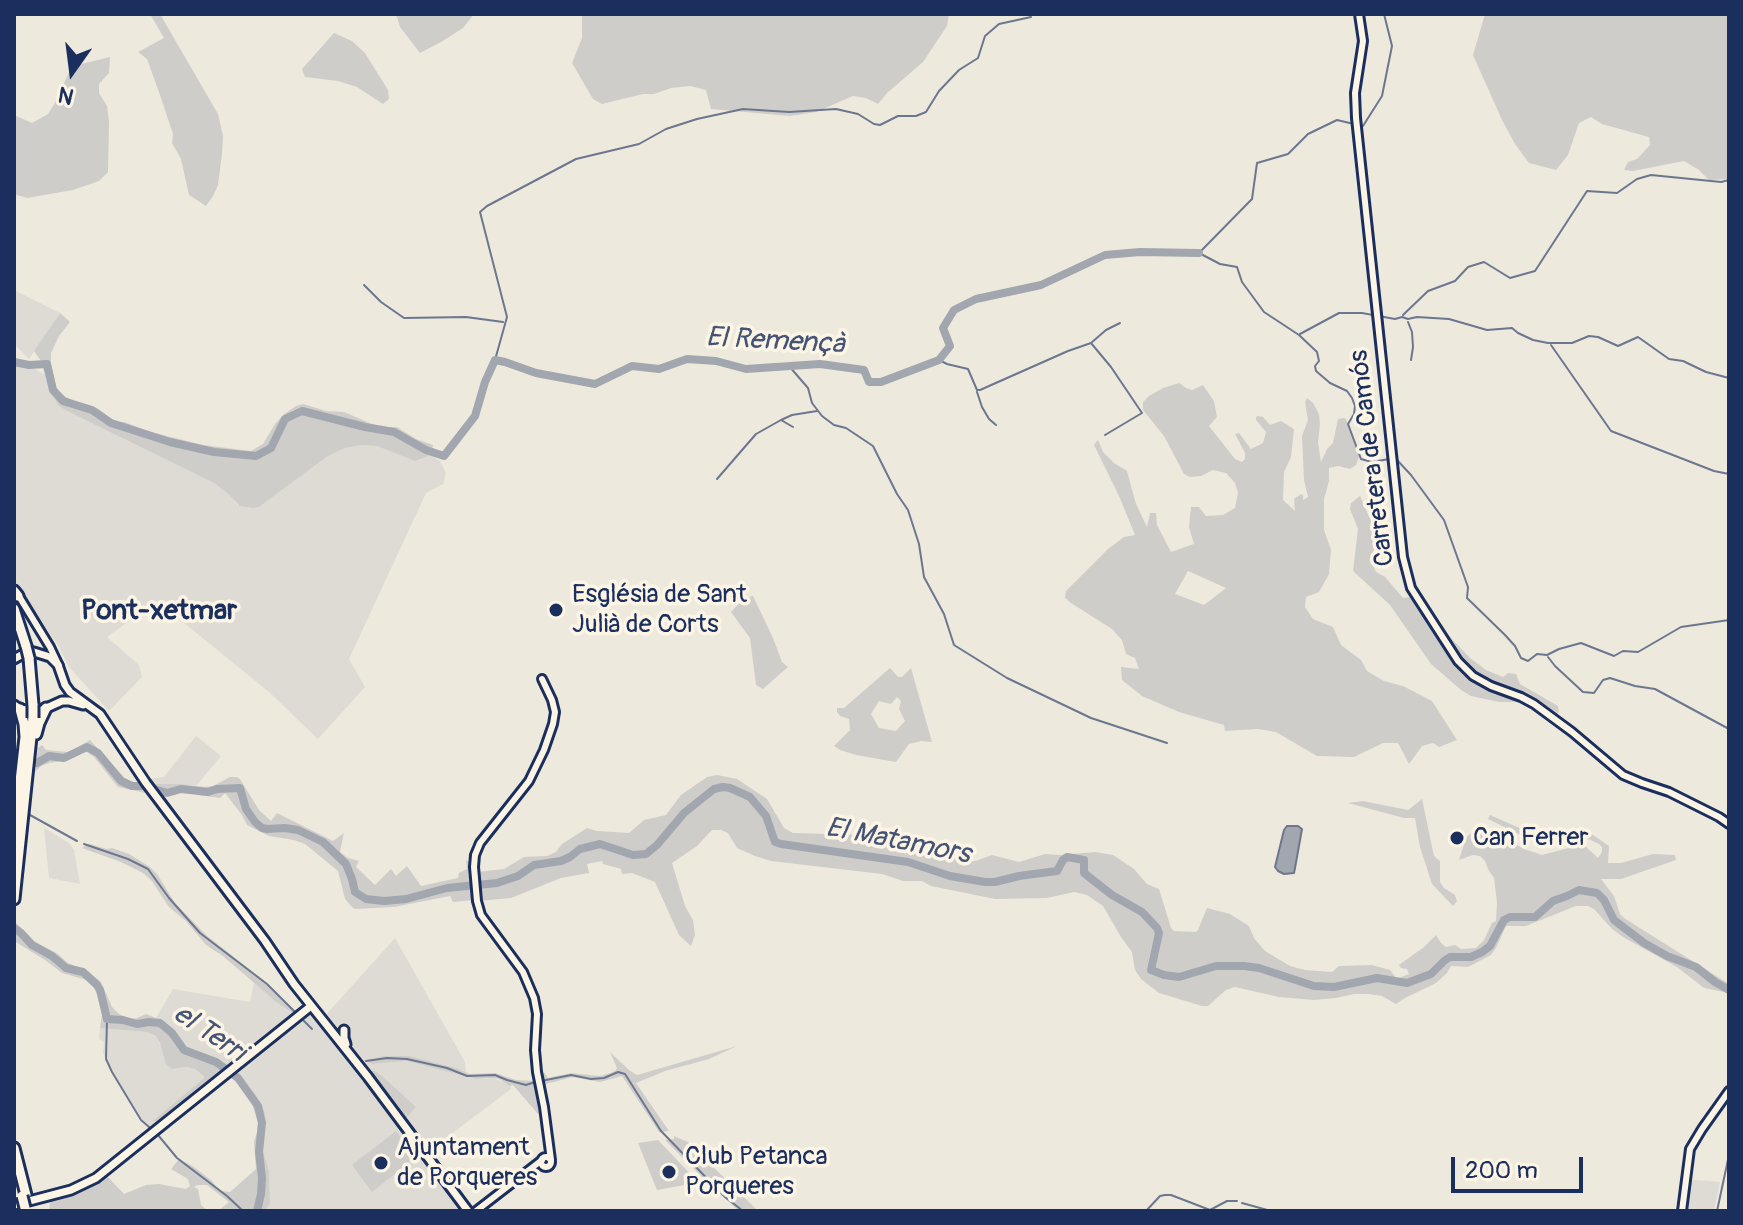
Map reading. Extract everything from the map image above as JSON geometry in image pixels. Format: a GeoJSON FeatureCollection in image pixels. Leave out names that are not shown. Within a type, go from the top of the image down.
{"type":"FeatureCollection","features":[{"type":"Feature","properties":{"kind":"highway"},"geometry":{"type":"LineString","coordinates":[[14,609],[28,658],[32,705],[14,899]]}},
{"type":"Feature","properties":{"kind":"highway"},"geometry":{"type":"LineString","coordinates":[[14,618],[25,646]]}},
{"type":"Feature","properties":{"kind":"highway"},"geometry":{"type":"LineString","coordinates":[[14,872],[36,734],[50,706]]}},
{"type":"Feature","properties":{"kind":"highway"},"geometry":{"type":"LineString","coordinates":[[14,838],[22,812],[25,737],[17,707]]}},
{"type":"Feature","properties":{"kind":"highway"},"geometry":{"type":"LineString","coordinates":[[14,1148],[27,1209]]}},
{"type":"Feature","properties":{"kind":"highway"},"geometry":{"type":"LineString","coordinates":[[14,1167],[24,1196]]}},
{"type":"Feature","properties":{"kind":"main road"},"geometry":{"type":"LineString","coordinates":[[14,659],[23,654],[39,653],[50,657],[70,692],[100,714],[146,783],[368,1077]]}},
{"type":"Feature","properties":{"kind":"main road"},"geometry":{"type":"LineString","coordinates":[[50,706],[60,693],[63,681]]}},
{"type":"Feature","properties":{"kind":"main road"},"geometry":{"type":"LineString","coordinates":[[17,707],[33,711],[69,701],[84,705],[140,773]]}},
{"type":"Feature","properties":{"kind":"main road"},"geometry":{"type":"LineString","coordinates":[[265,941],[308,1008],[340,1033],[368,1077],[468,1211]]}},
{"type":"Feature","properties":{"kind":"main road"},"geometry":{"type":"LineString","coordinates":[[14,1205],[71,1190],[96,1178],[308,1008],[311,1002],[293,975]]}},
{"type":"Feature","properties":{"kind":"main road"},"geometry":{"type":"LineString","coordinates":[[340,1033],[349,1055]]}},
{"type":"Feature","properties":{"kind":"street","name":"Carretera de Camós"},"geometry":{"type":"LineString","coordinates":[[1359,14],[1363,41],[1355,93],[1356,118],[1403,557],[1415,596],[1458,661],[1482,682],[1534,704],[1623,775],[1669,792],[1729,824]]}},
{"type":"Feature","properties":{"kind":"street"},"geometry":{"type":"LineString","coordinates":[[15,592],[55,656],[60,670]]}},
{"type":"Feature","properties":{"kind":"street"},"geometry":{"type":"LineString","coordinates":[[476,1211],[546,1161],[549,1148],[535,1050],[537,1014],[533,991],[523,972],[482,917],[477,901],[474,867],[480,843],[529,781],[544,750],[555,712],[542,679]]}},
{"type":"Feature","properties":{"kind":"street"},"geometry":{"type":"LineString","coordinates":[[1682,1211],[1690,1149],[1729,1091]]}},
{"type":"Feature","properties":{"kind":"shaded area"},"geometry":{"type":"Polygon","coordinates":[[[150,14],[160,14],[218,114],[223,136],[218,185],[206,206],[189,195],[160,95],[147,59],[138,52],[164,38],[150,14]]]}},
{"type":"Feature","properties":{"kind":"shaded area"},"geometry":{"type":"Polygon","coordinates":[[[396,14],[474,14],[463,28],[420,53],[400,27],[396,14]]]}},
{"type":"Feature","properties":{"kind":"shaded area"},"geometry":{"type":"Polygon","coordinates":[[[582,14],[949,14],[947,26],[923,62],[878,104],[853,96],[816,112],[790,116],[711,109],[706,90],[690,86],[602,104],[593,99],[572,63],[582,38],[582,14]]]}},
{"type":"Feature","properties":{"kind":"shaded area"},"geometry":{"type":"Polygon","coordinates":[[[1485,14],[1729,14],[1729,179],[1709,180],[1684,161],[1624,170],[1628,162],[1637,159],[1650,145],[1649,137],[1602,124],[1591,117],[1579,123],[1568,155],[1556,170],[1529,163],[1502,120],[1473,55],[1485,14]]]}},
{"type":"Feature","properties":{"kind":"shaded area"},"geometry":{"type":"Polygon","coordinates":[[[334,33],[352,41],[365,53],[388,90],[389,99],[383,104],[357,87],[305,77],[302,69],[334,33]]]}},
{"type":"Feature","properties":{"kind":"shaded area"},"geometry":{"type":"Polygon","coordinates":[[[110,57],[109,73],[99,84],[109,122],[108,172],[99,181],[73,190],[27,198],[14,194],[14,115],[32,123],[48,114],[73,66],[110,57]]]}},
{"type":"Feature","properties":{"kind":"shaded area"},"geometry":{"type":"Polygon","coordinates":[[[14,290],[60,313],[29,359],[14,344],[14,290]]]}},
{"type":"Feature","properties":{"kind":"shaded area"},"geometry":{"type":"Polygon","coordinates":[[[60,313],[70,322],[51,353],[57,390],[85,406],[97,408],[116,422],[203,445],[251,451],[263,444],[283,415],[303,404],[326,411],[344,412],[379,427],[397,427],[433,445],[431,455],[415,461],[377,446],[345,448],[328,456],[259,507],[240,506],[214,483],[58,405],[34,351],[60,313]]]}},
{"type":"Feature","properties":{"kind":"shaded area"},"geometry":{"type":"Polygon","coordinates":[[[14,366],[35,369],[45,375],[48,387],[67,411],[214,483],[238,505],[259,507],[328,456],[345,448],[377,446],[412,460],[431,455],[440,461],[446,473],[443,484],[426,493],[349,659],[365,687],[318,739],[269,692],[157,601],[107,637],[139,665],[142,677],[109,711],[69,667],[58,645],[14,583],[14,366]]]}},
{"type":"Feature","properties":{"kind":"shaded area"},"geometry":{"type":"Polygon","coordinates":[[[1179,383],[1192,390],[1203,385],[1214,401],[1217,417],[1209,426],[1235,459],[1242,462],[1245,453],[1235,434],[1239,433],[1251,449],[1263,443],[1266,432],[1256,417],[1263,417],[1270,425],[1281,421],[1294,429],[1291,457],[1284,472],[1283,500],[1295,511],[1294,499],[1301,494],[1303,500],[1308,497],[1302,436],[1308,420],[1307,398],[1319,414],[1321,462],[1333,443],[1338,419],[1345,418],[1359,457],[1350,469],[1338,466],[1329,468],[1324,499],[1324,530],[1331,550],[1329,574],[1319,592],[1306,597],[1305,607],[1313,619],[1333,627],[1341,645],[1361,660],[1367,671],[1432,701],[1457,740],[1439,747],[1433,743],[1422,746],[1409,764],[1398,743],[1383,743],[1354,757],[1317,756],[1276,732],[1258,729],[1225,731],[1224,725],[1179,712],[1142,696],[1122,680],[1121,667],[1139,669],[1135,658],[1126,654],[1122,640],[1112,629],[1065,598],[1066,591],[1108,549],[1124,537],[1135,535],[1094,445],[1098,440],[1103,452],[1127,471],[1136,504],[1147,527],[1150,513],[1156,513],[1157,525],[1171,552],[1194,544],[1189,527],[1191,507],[1199,507],[1206,516],[1223,515],[1235,508],[1238,493],[1235,483],[1226,473],[1213,470],[1201,476],[1184,474],[1164,436],[1143,410],[1143,402],[1163,388],[1179,383]],[[1188,571],[1175,594],[1204,605],[1226,588],[1188,571]]]}},
{"type":"Feature","properties":{"kind":"shaded area"},"geometry":{"type":"Polygon","coordinates":[[[1360,496],[1371,521],[1375,546],[1371,561],[1376,572],[1385,577],[1403,598],[1410,597],[1435,616],[1451,638],[1486,670],[1503,677],[1508,673],[1516,674],[1520,684],[1558,706],[1559,712],[1551,720],[1518,702],[1499,702],[1471,696],[1431,664],[1390,605],[1353,571],[1358,529],[1350,509],[1351,503],[1360,496]]]}},
{"type":"Feature","properties":{"kind":"shaded area"},"geometry":{"type":"Polygon","coordinates":[[[753,596],[782,662],[788,667],[763,689],[756,685],[750,638],[731,612],[744,598],[753,596]]]}},
{"type":"Feature","properties":{"kind":"shaded area"},"geometry":{"type":"Polygon","coordinates":[[[890,668],[902,677],[911,668],[932,742],[909,744],[896,762],[840,750],[834,746],[850,730],[849,719],[837,712],[837,708],[844,708],[890,668]],[[897,697],[891,704],[879,701],[871,714],[879,728],[896,731],[905,721],[899,709],[901,701],[897,697]]]}},
{"type":"Feature","properties":{"kind":"shaded area"},"geometry":{"type":"Polygon","coordinates":[[[196,736],[221,756],[197,785],[151,784],[147,779],[164,777],[196,736]]]}},
{"type":"Feature","properties":{"kind":"shaded area"},"geometry":{"type":"Polygon","coordinates":[[[90,740],[125,778],[142,782],[150,794],[118,787],[87,752],[69,760],[41,766],[35,772],[38,748],[42,745],[46,750],[69,752],[90,740]]]}},
{"type":"Feature","properties":{"kind":"shaded area"},"geometry":{"type":"Polygon","coordinates":[[[717,775],[737,779],[767,799],[784,828],[793,833],[867,835],[887,845],[970,861],[992,855],[1019,862],[1045,854],[1095,852],[1113,855],[1134,869],[1147,884],[1159,889],[1174,931],[1196,932],[1207,908],[1230,914],[1249,926],[1265,951],[1290,966],[1332,972],[1339,966],[1372,965],[1390,970],[1397,979],[1409,974],[1399,965],[1436,935],[1446,947],[1476,948],[1496,921],[1494,878],[1485,861],[1473,855],[1459,860],[1466,838],[1476,828],[1542,855],[1580,845],[1598,858],[1602,852],[1599,844],[1573,835],[1554,839],[1549,847],[1545,847],[1488,819],[1490,815],[1542,838],[1580,831],[1593,835],[1609,846],[1608,863],[1621,863],[1653,854],[1675,855],[1676,860],[1621,879],[1601,879],[1614,896],[1624,918],[1729,984],[1729,993],[1704,988],[1677,967],[1623,937],[1594,909],[1576,906],[1526,926],[1506,926],[1491,955],[1468,967],[1451,966],[1436,983],[1396,1004],[1382,996],[1369,994],[1314,1000],[1279,997],[1235,987],[1226,990],[1208,1006],[1202,1006],[1159,993],[1141,979],[1135,970],[1132,952],[1103,906],[1087,895],[1074,892],[1047,898],[995,899],[882,874],[771,861],[737,848],[728,833],[721,830],[712,830],[697,846],[672,863],[685,906],[693,920],[695,935],[691,946],[679,935],[655,882],[632,873],[622,874],[621,869],[602,861],[587,864],[589,873],[561,878],[511,898],[479,901],[477,872],[504,869],[524,857],[547,856],[587,828],[629,833],[644,820],[666,815],[681,795],[707,777],[717,775]]]}},
{"type":"Feature","properties":{"kind":"shaded area"},"geometry":{"type":"Polygon","coordinates":[[[230,777],[240,779],[259,810],[271,821],[277,813],[333,841],[344,833],[340,852],[359,861],[356,867],[375,885],[391,869],[396,876],[407,866],[421,886],[458,878],[459,873],[467,869],[466,860],[471,863],[474,900],[453,902],[450,896],[394,907],[355,909],[345,899],[338,871],[305,844],[269,836],[247,825],[225,793],[220,798],[189,791],[160,796],[151,784],[205,787],[230,777]]]}},
{"type":"Feature","properties":{"kind":"shaded area"},"geometry":{"type":"Polygon","coordinates":[[[1422,799],[1434,856],[1440,861],[1440,882],[1455,895],[1457,901],[1453,906],[1432,884],[1415,818],[1404,818],[1348,803],[1363,801],[1408,810],[1422,799]]]}},
{"type":"Feature","properties":{"kind":"shaded area"},"geometry":{"type":"Polygon","coordinates":[[[1287,826],[1302,829],[1294,873],[1284,874],[1275,867],[1287,826]]]}},
{"type":"Feature","properties":{"kind":"shaded area"},"geometry":{"type":"Polygon","coordinates":[[[44,828],[69,843],[74,850],[80,884],[49,878],[44,828]]]}},
{"type":"Feature","properties":{"kind":"shaded area"},"geometry":{"type":"Polygon","coordinates":[[[89,844],[129,854],[150,867],[175,903],[207,936],[263,980],[297,1013],[295,1015],[275,1001],[206,945],[186,921],[169,907],[143,873],[82,848],[89,844]]]}},
{"type":"Feature","properties":{"kind":"shaded area"},"geometry":{"type":"Polygon","coordinates":[[[14,921],[34,941],[101,982],[112,1007],[119,1014],[130,1019],[146,1014],[156,1018],[175,1031],[185,1048],[216,1058],[230,1067],[160,1122],[153,1121],[203,1076],[195,1069],[172,1069],[166,1064],[156,1036],[146,1032],[100,1028],[102,1014],[99,997],[90,981],[62,973],[14,941],[14,921]]]}},
{"type":"Feature","properties":{"kind":"shaded area"},"geometry":{"type":"Polygon","coordinates":[[[395,938],[465,1062],[466,1072],[410,1056],[360,1058],[361,1061],[373,1064],[406,1061],[468,1077],[493,1078],[511,1085],[511,1089],[426,1153],[468,1211],[265,1211],[270,1203],[269,1171],[263,1151],[266,1124],[255,1094],[213,1057],[196,1054],[182,1046],[175,1031],[156,1018],[173,989],[250,1002],[254,983],[297,1018],[314,1004],[324,1017],[395,938]]]}},
{"type":"Feature","properties":{"kind":"shaded area"},"geometry":{"type":"Polygon","coordinates":[[[100,1028],[146,1032],[156,1036],[172,1069],[195,1069],[204,1078],[154,1121],[160,1122],[154,1130],[145,1124],[112,1071],[103,1053],[104,1042],[99,1039],[100,1028]]]}},
{"type":"Feature","properties":{"kind":"shaded area"},"geometry":{"type":"Polygon","coordinates":[[[737,1046],[709,1059],[636,1083],[669,1131],[659,1132],[622,1076],[600,1082],[573,1077],[542,1085],[541,1073],[548,1078],[571,1073],[600,1076],[611,1073],[617,1068],[610,1052],[637,1075],[737,1046]]]}},
{"type":"Feature","properties":{"kind":"shaded area"},"geometry":{"type":"Polygon","coordinates":[[[410,1056],[470,1074],[495,1073],[516,1080],[535,1081],[542,1113],[538,1114],[513,1085],[499,1079],[476,1079],[406,1061],[373,1064],[358,1059],[410,1056]]]}},
{"type":"Feature","properties":{"kind":"shaded area"},"geometry":{"type":"Polygon","coordinates":[[[367,1070],[383,1077],[416,1107],[406,1118],[425,1143],[423,1145],[367,1070]]]}},
{"type":"Feature","properties":{"kind":"shaded area"},"geometry":{"type":"Polygon","coordinates":[[[235,1071],[255,1094],[265,1113],[263,1151],[269,1171],[270,1204],[265,1211],[218,1211],[229,1202],[207,1185],[197,1185],[194,1187],[198,1189],[201,1205],[208,1211],[49,1211],[50,1201],[94,1185],[107,1176],[124,1194],[146,1185],[186,1189],[190,1186],[188,1179],[171,1169],[179,1159],[194,1167],[217,1188],[230,1192],[256,1169],[254,1142],[258,1122],[251,1101],[230,1074],[235,1071]]]}},
{"type":"Feature","properties":{"kind":"shaded area"},"geometry":{"type":"Polygon","coordinates":[[[396,1131],[416,1157],[372,1192],[352,1165],[396,1131]]]}},
{"type":"Feature","properties":{"kind":"shaded area"},"geometry":{"type":"Polygon","coordinates":[[[674,1136],[688,1142],[758,1211],[739,1211],[665,1140],[674,1139],[674,1136]]]}},
{"type":"Feature","properties":{"kind":"shaded area","name":"Club Petanca Porqueres"},"geometry":{"type":"Polygon","coordinates":[[[658,1140],[696,1183],[657,1190],[638,1143],[658,1140]]]}},
{"type":"Feature","properties":{"kind":"shaded area"},"geometry":{"type":"Polygon","coordinates":[[[1685,1179],[1720,1182],[1714,1211],[1682,1211],[1685,1179]]]}},
{"type":"Feature","properties":{"kind":"waterway","name":"El Remençà"},"geometry":{"type":"LineString","coordinates":[[1360,126],[1363,126],[1382,96],[1392,46],[1384,14]]}},
{"type":"Feature","properties":{"kind":"waterway"},"geometry":{"type":"LineString","coordinates":[[495,360],[507,317],[480,212],[487,206],[576,159],[639,144],[666,129],[743,109],[789,112],[836,109],[858,114],[880,125],[898,116],[916,116],[926,112],[939,91],[959,70],[978,58],[985,36],[999,24],[1031,17]]}},
{"type":"Feature","properties":{"kind":"waterway"},"geometry":{"type":"LineString","coordinates":[[1354,124],[1337,120],[1308,134],[1288,154],[1257,163],[1252,199],[1199,253],[1220,264],[1237,267],[1242,282],[1264,312],[1299,335],[1317,352],[1319,361],[1316,371],[1330,383],[1347,391],[1352,398],[1354,414],[1348,424],[1361,459],[1372,462],[1389,459]]}},
{"type":"Feature","properties":{"kind":"waterway"},"geometry":{"type":"LineString","coordinates":[[1403,315],[1428,291],[1455,281],[1468,267],[1484,262],[1510,278],[1535,271],[1587,191],[1617,193],[1637,179],[1651,175],[1721,182],[1729,180]]}},
{"type":"Feature","properties":{"kind":"waterway","name":"El Remençà"},"geometry":{"type":"LineString","coordinates":[[14,362],[47,364],[53,390],[63,401],[92,410],[111,423],[214,452],[256,456],[271,448],[285,419],[302,411],[394,432],[444,456],[475,416],[495,360],[536,373],[595,384],[632,366],[659,369],[687,359],[716,361],[746,369],[820,364],[864,370],[869,382],[881,382],[939,360],[950,346],[943,328],[954,310],[976,299],[1041,285],[1105,255],[1199,253]]}},
{"type":"Feature","properties":{"kind":"waterway"},"geometry":{"type":"LineString","coordinates":[[364,285],[404,318],[466,317],[503,322]]}},
{"type":"Feature","properties":{"kind":"waterway"},"geometry":{"type":"LineString","coordinates":[[1300,334],[1339,313],[1362,313],[1395,319],[1449,319],[1487,330],[1512,328],[1533,340],[1548,343],[1572,343],[1589,336],[1618,346],[1638,337],[1669,359],[1729,378]]}},
{"type":"Feature","properties":{"kind":"waterway"},"geometry":{"type":"LineString","coordinates":[[1408,322],[1412,332],[1411,360]]}},
{"type":"Feature","properties":{"kind":"waterway"},"geometry":{"type":"LineString","coordinates":[[939,360],[968,369],[977,390],[980,390],[1091,343],[1120,323]]}},
{"type":"Feature","properties":{"kind":"waterway"},"geometry":{"type":"LineString","coordinates":[[1091,343],[1142,413],[1105,435]]}},
{"type":"Feature","properties":{"kind":"waterway"},"geometry":{"type":"LineString","coordinates":[[1551,345],[1611,431],[1729,474]]}},
{"type":"Feature","properties":{"kind":"waterway"},"geometry":{"type":"LineString","coordinates":[[789,366],[808,388],[812,403],[822,416],[873,446],[908,510],[919,544],[924,577],[944,614],[954,645],[1007,678],[1091,718],[1167,743]]}},
{"type":"Feature","properties":{"kind":"waterway"},"geometry":{"type":"LineString","coordinates":[[977,392],[982,407],[996,425]]}},
{"type":"Feature","properties":{"kind":"waterway"},"geometry":{"type":"LineString","coordinates":[[717,479],[756,434],[792,415],[817,411]]}},
{"type":"Feature","properties":{"kind":"waterway"},"geometry":{"type":"LineString","coordinates":[[781,420],[793,427]]}},
{"type":"Feature","properties":{"kind":"waterway"},"geometry":{"type":"LineString","coordinates":[[1397,460],[1444,520],[1468,587],[1467,598],[1515,646],[1521,658],[1528,661],[1537,654],[1547,655],[1581,643],[1614,656],[1623,651],[1638,652],[1681,627],[1729,620]]}},
{"type":"Feature","properties":{"kind":"waterway"},"geometry":{"type":"LineString","coordinates":[[1548,657],[1583,692],[1594,693],[1603,680],[1610,678],[1655,689],[1729,729]]}},
{"type":"Feature","properties":{"kind":"waterway","name":"El Matamors"},"geometry":{"type":"LineString","coordinates":[[37,763],[49,756],[64,758],[87,747],[98,753],[121,781],[132,786],[145,786],[167,793],[181,789],[208,792],[240,788],[246,809],[255,822],[267,829],[298,830],[323,842],[346,864],[355,892],[366,899],[406,899],[447,888],[497,883],[518,876],[534,865],[561,861],[580,849],[600,844],[633,855],[646,854],[684,813],[714,789],[723,787],[750,797],[766,816],[775,842],[781,844],[908,862],[950,876],[985,882],[1057,871],[1067,857],[1084,860],[1084,873],[1112,895],[1142,912],[1157,928],[1159,933],[1151,970],[1164,975],[1179,977],[1216,966],[1244,966],[1314,986],[1334,987],[1377,978],[1407,983],[1431,974],[1450,957],[1471,957],[1482,952],[1490,946],[1504,920],[1510,917],[1535,917],[1553,901],[1579,890],[1597,893],[1614,920],[1644,943],[1696,967],[1729,990]]}},
{"type":"Feature","properties":{"kind":"waterway"},"geometry":{"type":"LineString","coordinates":[[30,815],[77,841]]}},
{"type":"Feature","properties":{"kind":"waterway"},"geometry":{"type":"LineString","coordinates":[[84,844],[148,869],[200,933],[267,984],[312,1029]]}},
{"type":"Feature","properties":{"kind":"waterway","name":"el Terri"},"geometry":{"type":"LineString","coordinates":[[14,928],[32,945],[66,968],[83,972],[97,985],[107,1019],[137,1024],[160,1023],[184,1050],[216,1062],[238,1078],[258,1106],[262,1123],[259,1152],[262,1178],[257,1211]]}},
{"type":"Feature","properties":{"kind":"waterway"},"geometry":{"type":"LineString","coordinates":[[107,1019],[106,1059],[141,1120],[177,1158],[243,1211]]}},
{"type":"Feature","properties":{"kind":"waterway"},"geometry":{"type":"LineString","coordinates":[[366,1061],[407,1059],[467,1076],[495,1075],[526,1085],[535,1082]]}},
{"type":"Feature","properties":{"kind":"waterway"},"geometry":{"type":"LineString","coordinates":[[541,1081],[571,1075],[591,1079],[618,1072],[625,1074],[661,1131],[725,1197],[743,1211]]}},
{"type":"Feature","properties":{"kind":"waterway"},"geometry":{"type":"LineString","coordinates":[[1717,1211],[1729,1155]]}},
{"type":"Feature","properties":{"kind":"waterway"},"geometry":{"type":"LineString","coordinates":[[1146,1211],[1160,1196],[1165,1195],[1210,1210],[1227,1201],[1237,1201]]}},
{"type":"Feature","properties":{"kind":"waterway"},"geometry":{"type":"LineString","coordinates":[[1242,1203],[1271,1211]]}},
{"type":"Feature","properties":{"kind":"waterway"},"geometry":{"type":"LineString","coordinates":[[1292,1211],[1298,1211]]}},
{"type":"Feature","properties":{"kind":"place","name":"Església de Sant Julià de Corts"},"geometry":{"type":"Point","coordinates":[556,610]}},
{"type":"Feature","properties":{"kind":"place","name":"Can Ferrer"},"geometry":{"type":"Point","coordinates":[1457,838]}},
{"type":"Feature","properties":{"kind":"place","name":"Ajuntament de Porqueres"},"geometry":{"type":"Point","coordinates":[381,1163]}},
{"type":"Feature","properties":{"kind":"place","name":"Club Petanca Porqueres"},"geometry":{"type":"Point","coordinates":[669,1172]}},
{"type":"Feature","properties":{"kind":"district","name":"Pont-xetmar"},"geometry":{"type":"Point","coordinates":[159,612]}}]}
